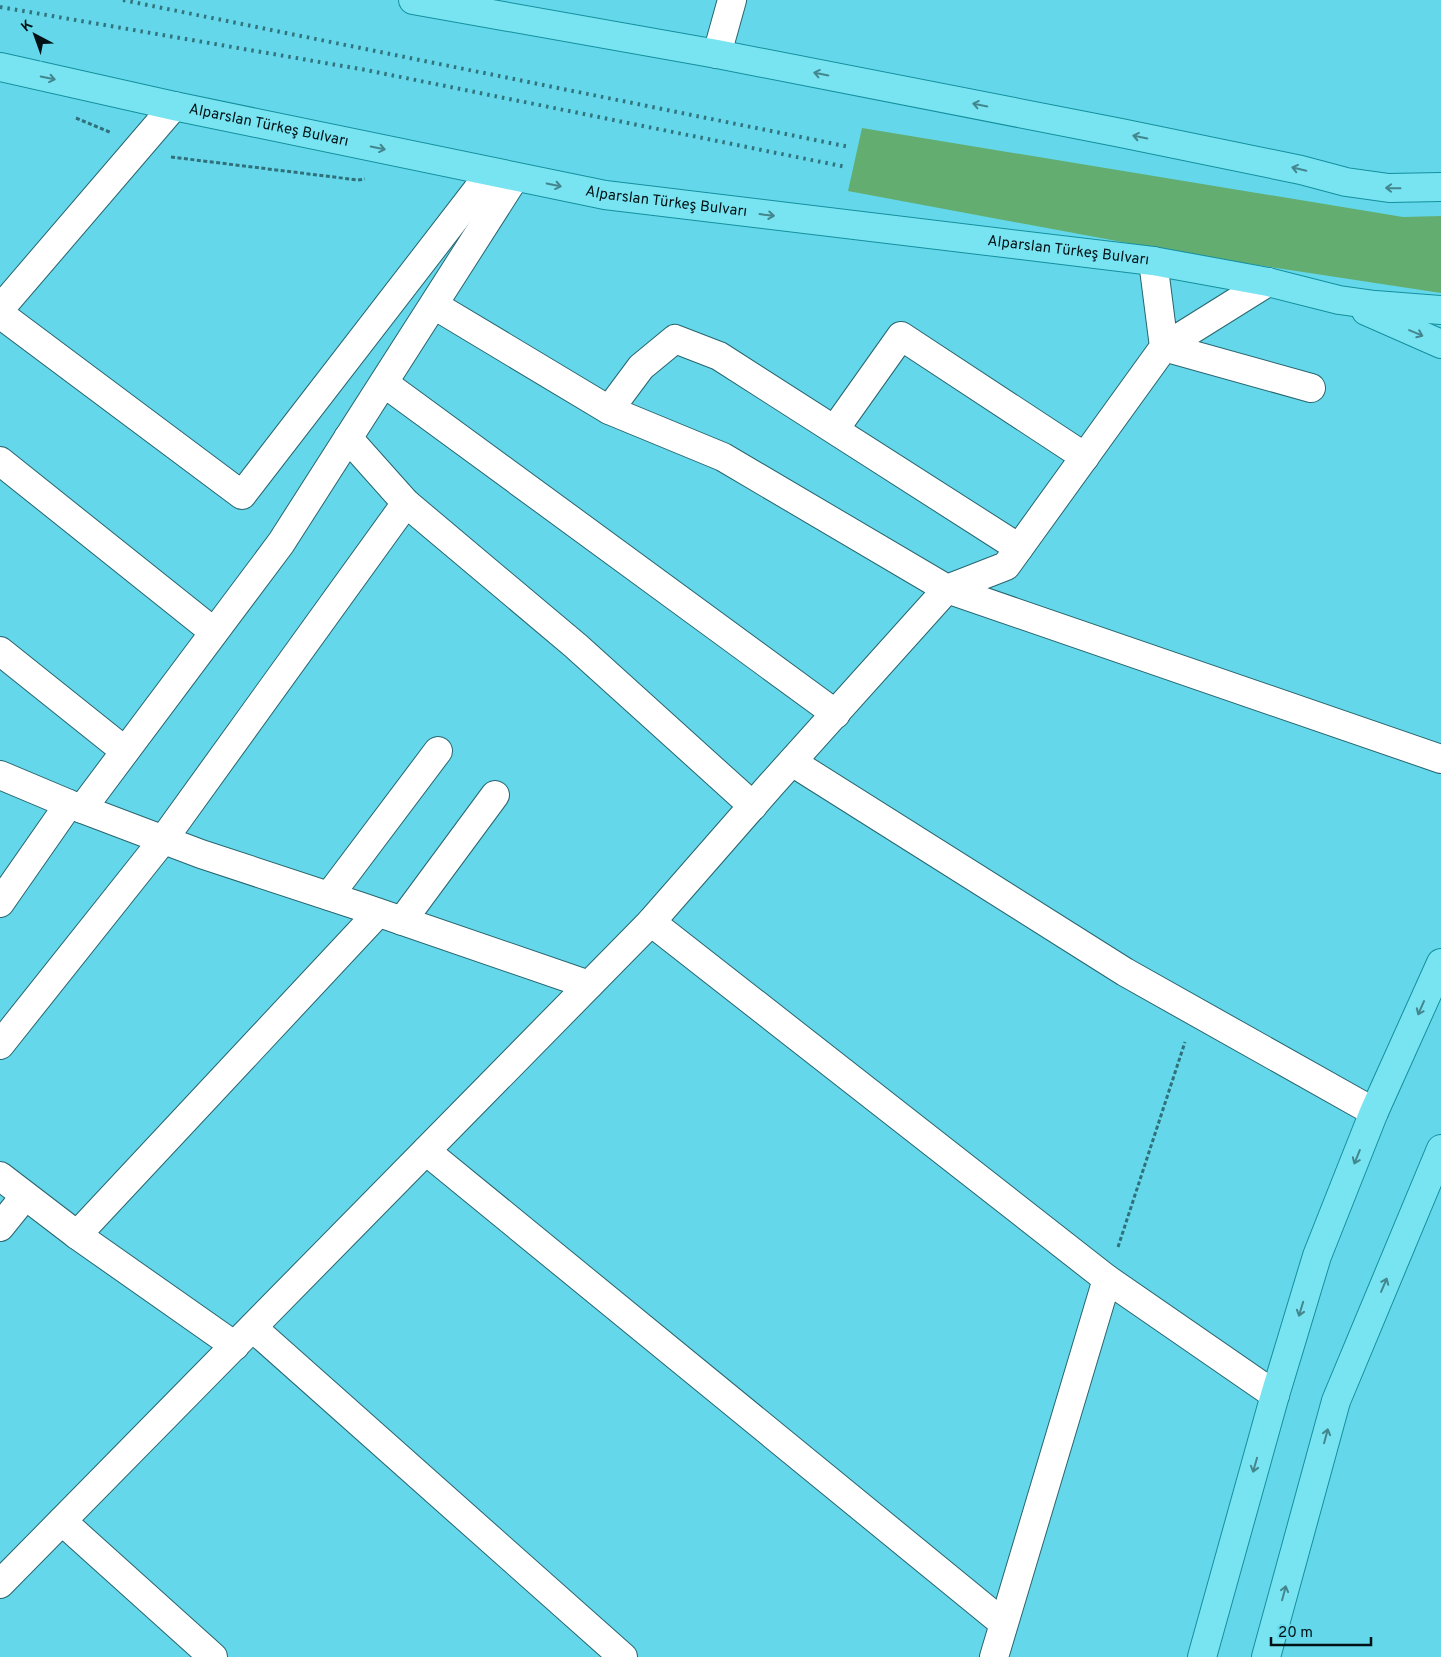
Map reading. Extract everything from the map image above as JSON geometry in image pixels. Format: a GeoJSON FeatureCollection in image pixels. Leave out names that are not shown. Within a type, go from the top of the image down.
{"type":"FeatureCollection","features":[{"type":"Feature","properties":{"kind":"main road"},"geometry":{"type":"LineString","coordinates":[[413,0],[718,54],[1130,135],[1301,170],[1346,182],[1389,188],[1441,187]]}},
{"type":"Feature","properties":{"kind":"main road","name":"Alparslan Türkeş Bulvarı"},"geometry":{"type":"LineString","coordinates":[[0,67],[174,106],[605,196],[1153,261],[1268,282],[1339,300]]}},
{"type":"Feature","properties":{"kind":"main road"},"geometry":{"type":"LineString","coordinates":[[1339,300],[1441,310]]}},
{"type":"Feature","properties":{"kind":"main road"},"geometry":{"type":"LineString","coordinates":[[1339,300],[1441,344]]}},
{"type":"Feature","properties":{"kind":"main road"},"geometry":{"type":"LineString","coordinates":[[1202,1657],[1275,1395],[1317,1256],[1374,1112],[1441,963]]}},
{"type":"Feature","properties":{"kind":"main road"},"geometry":{"type":"LineString","coordinates":[[1266,1657],[1336,1401],[1441,1149]]}},
{"type":"Feature","properties":{"kind":"street"},"geometry":{"type":"LineString","coordinates":[[718,54],[732,0]]}},
{"type":"Feature","properties":{"kind":"street"},"geometry":{"type":"LineString","coordinates":[[0,309],[174,106]]}},
{"type":"Feature","properties":{"kind":"street"},"geometry":{"type":"LineString","coordinates":[[0,902],[75,806],[125,751],[281,543],[434,305],[503,174]]}},
{"type":"Feature","properties":{"kind":"street"},"geometry":{"type":"LineString","coordinates":[[0,314],[242,495],[503,174]]}},
{"type":"Feature","properties":{"kind":"street"},"geometry":{"type":"LineString","coordinates":[[1153,261],[1164,347]]}},
{"type":"Feature","properties":{"kind":"street"},"geometry":{"type":"LineString","coordinates":[[0,1584],[651,922],[947,589],[1006,566],[1164,347],[1268,282]]}},
{"type":"Feature","properties":{"kind":"street"},"geometry":{"type":"LineString","coordinates":[[434,305],[609,410],[723,457],[947,589],[1441,759]]}},
{"type":"Feature","properties":{"kind":"street"},"geometry":{"type":"LineString","coordinates":[[835,429],[901,336],[1085,457]]}},
{"type":"Feature","properties":{"kind":"street"},"geometry":{"type":"LineString","coordinates":[[609,410],[641,367],[675,339],[719,356],[1019,548]]}},
{"type":"Feature","properties":{"kind":"street"},"geometry":{"type":"LineString","coordinates":[[1164,347],[1311,388]]}},
{"type":"Feature","properties":{"kind":"street"},"geometry":{"type":"LineString","coordinates":[[384,383],[836,714]]}},
{"type":"Feature","properties":{"kind":"street"},"geometry":{"type":"LineString","coordinates":[[348,438],[406,503],[576,646],[754,806]]}},
{"type":"Feature","properties":{"kind":"street"},"geometry":{"type":"LineString","coordinates":[[0,461],[214,632]]}},
{"type":"Feature","properties":{"kind":"street"},"geometry":{"type":"LineString","coordinates":[[0,1045],[163,840],[406,503]]}},
{"type":"Feature","properties":{"kind":"street"},"geometry":{"type":"LineString","coordinates":[[0,651],[125,751]]}},
{"type":"Feature","properties":{"kind":"street"},"geometry":{"type":"LineString","coordinates":[[329,896],[438,751]]}},
{"type":"Feature","properties":{"kind":"street"},"geometry":{"type":"LineString","coordinates":[[792,762],[1125,972],[1374,1112]]}},
{"type":"Feature","properties":{"kind":"street"},"geometry":{"type":"LineString","coordinates":[[0,775],[201,854],[589,985]]}},
{"type":"Feature","properties":{"kind":"street"},"geometry":{"type":"LineString","coordinates":[[77,1235],[390,917],[495,795]]}},
{"type":"Feature","properties":{"kind":"street"},"geometry":{"type":"LineString","coordinates":[[651,922],[1107,1279],[1275,1395]]}},
{"type":"Feature","properties":{"kind":"street"},"geometry":{"type":"LineString","coordinates":[[426,1151],[1003,1622]]}},
{"type":"Feature","properties":{"kind":"street"},"geometry":{"type":"LineString","coordinates":[[0,1176],[77,1235],[244,1337],[623,1657]]}},
{"type":"Feature","properties":{"kind":"street"},"geometry":{"type":"LineString","coordinates":[[0,1227],[26,1196]]}},
{"type":"Feature","properties":{"kind":"street"},"geometry":{"type":"LineString","coordinates":[[994,1657],[1107,1279]]}},
{"type":"Feature","properties":{"kind":"street"},"geometry":{"type":"LineString","coordinates":[[62,1521],[213,1657]]}},
{"type":"Feature","properties":{"kind":"path"},"geometry":{"type":"LineString","coordinates":[[1107,1279],[1195,1011]]}},
{"type":"Feature","properties":{"kind":"green space"},"geometry":{"type":"Polygon","coordinates":[[[862,128],[1403,217],[1441,216],[1441,293],[1192,255],[848,191],[862,128]]]}},
{"type":"Feature","properties":{"kind":"railway"},"geometry":{"type":"LineString","coordinates":[[123,0],[850,147]]}},
{"type":"Feature","properties":{"kind":"railway"},"geometry":{"type":"LineString","coordinates":[[0,7],[366,70],[846,167]]}}]}
